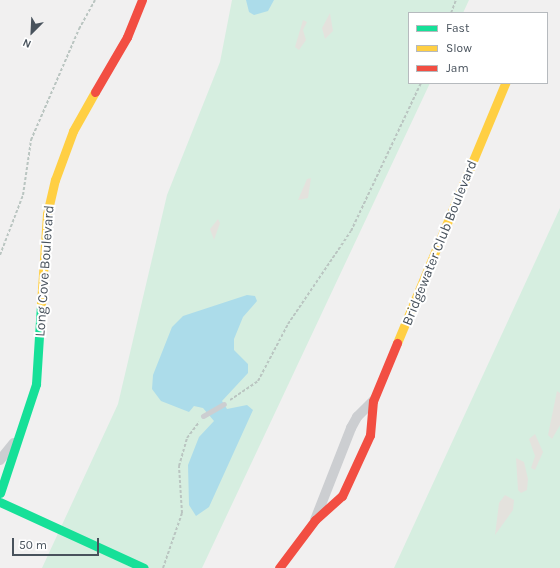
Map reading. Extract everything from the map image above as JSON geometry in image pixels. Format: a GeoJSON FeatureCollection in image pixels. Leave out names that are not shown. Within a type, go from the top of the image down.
{"type":"FeatureCollection","features":[{"type":"Feature","properties":{"kind":"street","name":"Long Cove Boulevard"},"geometry":{"type":"LineString","coordinates":[[0,493],[16,440],[32,399],[39,364],[47,214],[55,180],[73,131],[127,37],[142,0]]}},
{"type":"Feature","properties":{"kind":"street","name":"Bridgewater Club Boulevard"},"geometry":{"type":"LineString","coordinates":[[279,568],[315,520],[342,496],[370,434],[373,402],[505,84]]}},
{"type":"Feature","properties":{"kind":"street","name":"Bridgewater Club Boulevard"},"geometry":{"type":"LineString","coordinates":[[315,520],[322,493],[351,428],[357,417],[373,402]]}},
{"type":"Feature","properties":{"kind":"street","name":"Long Cove Boulevard"},"geometry":{"type":"LineString","coordinates":[[0,460],[16,440]]}},
{"type":"Feature","properties":{"kind":"street"},"geometry":{"type":"LineString","coordinates":[[0,502],[144,568]]}},
{"type":"Feature","properties":{"kind":"lane"},"geometry":{"type":"LineString","coordinates":[[203,416],[224,404]]}},
{"type":"Feature","properties":{"kind":"path"},"geometry":{"type":"LineString","coordinates":[[0,255],[23,195],[31,140],[79,29],[95,0]]}},
{"type":"Feature","properties":{"kind":"path"},"geometry":{"type":"LineString","coordinates":[[450,12],[456,0]]}},
{"type":"Feature","properties":{"kind":"path"},"geometry":{"type":"LineString","coordinates":[[224,404],[258,381],[288,324],[351,231],[421,84]]}},
{"type":"Feature","properties":{"kind":"path"},"geometry":{"type":"LineString","coordinates":[[163,568],[182,513],[179,466],[187,438],[203,416]]}},
{"type":"Feature","properties":{"kind":"green space"},"geometry":{"type":"Polygon","coordinates":[[[232,0],[469,0],[463,12],[408,12],[408,84],[430,84],[202,568],[42,568],[118,404],[167,195],[220,62],[232,0]]]}},
{"type":"Feature","properties":{"kind":"green space"},"geometry":{"type":"Polygon","coordinates":[[[560,208],[560,568],[394,568],[560,208]]]}},
{"type":"Feature","properties":{"kind":"sand"},"geometry":{"type":"Polygon","coordinates":[[[330,13],[333,31],[325,39],[322,28],[330,13]]]}},
{"type":"Feature","properties":{"kind":"sand"},"geometry":{"type":"Polygon","coordinates":[[[303,20],[307,22],[303,30],[306,40],[299,50],[295,47],[303,20]]]}},
{"type":"Feature","properties":{"kind":"sand"},"geometry":{"type":"Polygon","coordinates":[[[311,178],[308,198],[298,200],[307,179],[311,178]]]}},
{"type":"Feature","properties":{"kind":"sand"},"geometry":{"type":"Polygon","coordinates":[[[218,219],[220,223],[214,240],[210,229],[218,219]]]}},
{"type":"Feature","properties":{"kind":"sand"},"geometry":{"type":"Polygon","coordinates":[[[557,391],[560,393],[560,425],[552,439],[548,435],[557,391]]]}},
{"type":"Feature","properties":{"kind":"sand"},"geometry":{"type":"Polygon","coordinates":[[[535,434],[543,452],[535,470],[531,468],[535,456],[529,439],[535,434]]]}},
{"type":"Feature","properties":{"kind":"sand"},"geometry":{"type":"Polygon","coordinates":[[[516,458],[524,462],[528,479],[527,490],[521,493],[518,490],[516,458]]]}},
{"type":"Feature","properties":{"kind":"sand"},"geometry":{"type":"Polygon","coordinates":[[[505,495],[514,500],[513,510],[495,535],[499,503],[505,495]]]}},
{"type":"Feature","properties":{"kind":"water"},"geometry":{"type":"Polygon","coordinates":[[[246,0],[274,0],[268,11],[254,15],[249,12],[246,0]]]}},
{"type":"Feature","properties":{"kind":"water"},"geometry":{"type":"Polygon","coordinates":[[[247,295],[255,296],[257,301],[243,317],[234,339],[234,350],[248,364],[248,373],[222,401],[227,409],[247,405],[253,410],[209,507],[196,516],[189,505],[188,465],[199,437],[214,421],[203,408],[194,406],[189,412],[161,401],[152,389],[153,375],[172,327],[183,316],[247,295]]]}},
{"type":"Feature","properties":{"kind":"traffic: fast"},"geometry":{"type":"LineString","coordinates":[[0,493],[36,384],[41,304]]}},
{"type":"Feature","properties":{"kind":"traffic: fast"},"geometry":{"type":"LineString","coordinates":[[0,502],[144,568]]}},
{"type":"Feature","properties":{"kind":"traffic: slow"},"geometry":{"type":"LineString","coordinates":[[397,343],[505,84]]}},
{"type":"Feature","properties":{"kind":"traffic: slow"},"geometry":{"type":"LineString","coordinates":[[41,304],[47,214],[55,180],[73,131],[95,92]]}},
{"type":"Feature","properties":{"kind":"traffic: jam"},"geometry":{"type":"LineString","coordinates":[[95,92],[127,37],[142,0]]}},
{"type":"Feature","properties":{"kind":"traffic: jam"},"geometry":{"type":"LineString","coordinates":[[279,568],[315,520],[342,496],[370,435],[373,401],[397,343]]}}]}
